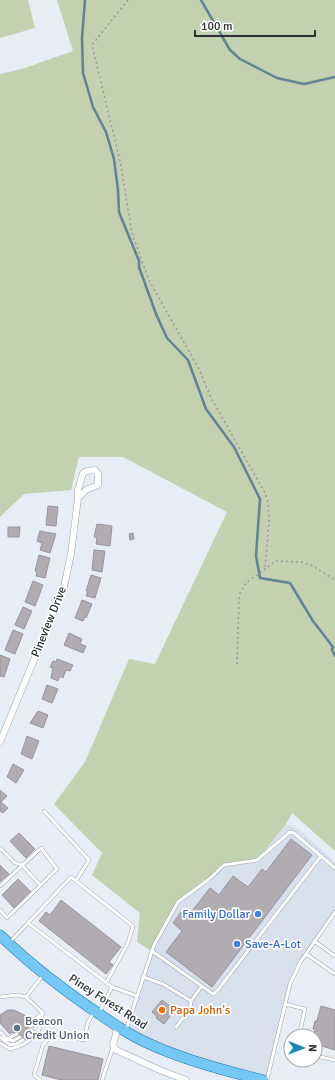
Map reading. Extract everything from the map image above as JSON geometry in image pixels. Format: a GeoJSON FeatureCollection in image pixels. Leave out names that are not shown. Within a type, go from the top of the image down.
{"type":"FeatureCollection","features":[{"type":"Feature","properties":{"kind":"main road","name":"Piney Forest Road"},"geometry":{"type":"LineString","coordinates":[[0,935],[43,975],[122,1029],[180,1056],[263,1080]]}},
{"type":"Feature","properties":{"kind":"street","name":"Pineview Drive"},"geometry":{"type":"LineString","coordinates":[[0,742],[64,587],[71,554],[79,482],[83,473],[95,470],[98,474],[98,485],[86,490],[78,498]]}},
{"type":"Feature","properties":{"kind":"street"},"geometry":{"type":"LineString","coordinates":[[122,1029],[113,1045],[116,1050],[186,1080]]}},
{"type":"Feature","properties":{"kind":"lane"},"geometry":{"type":"LineString","coordinates":[[44,811],[89,860],[76,881]]}},
{"type":"Feature","properties":{"kind":"lane"},"geometry":{"type":"LineString","coordinates":[[122,1029],[137,996],[152,951],[170,913],[178,902],[208,880],[224,865],[257,860],[290,832],[294,833],[335,868]]}},
{"type":"Feature","properties":{"kind":"lane"},"geometry":{"type":"LineString","coordinates":[[0,848],[14,863],[22,865],[40,885]]}},
{"type":"Feature","properties":{"kind":"lane"},"geometry":{"type":"LineString","coordinates":[[0,886],[41,848],[57,869],[7,918],[0,910]]}},
{"type":"Feature","properties":{"kind":"lane"},"geometry":{"type":"LineString","coordinates":[[152,951],[213,994],[217,991],[322,856]]}},
{"type":"Feature","properties":{"kind":"lane"},"geometry":{"type":"LineString","coordinates":[[8,943],[71,877],[133,926],[128,942],[106,983]]}},
{"type":"Feature","properties":{"kind":"lane"},"geometry":{"type":"LineString","coordinates":[[267,1080],[290,984],[306,954],[335,912]]}},
{"type":"Feature","properties":{"kind":"lane"},"geometry":{"type":"LineString","coordinates":[[28,922],[106,983],[137,996]]}},
{"type":"Feature","properties":{"kind":"lane"},"geometry":{"type":"LineString","coordinates":[[314,942],[335,956]]}},
{"type":"Feature","properties":{"kind":"lane"},"geometry":{"type":"LineString","coordinates":[[306,954],[335,974]]}},
{"type":"Feature","properties":{"kind":"lane"},"geometry":{"type":"LineString","coordinates":[[26,997],[43,975]]}},
{"type":"Feature","properties":{"kind":"lane"},"geometry":{"type":"LineString","coordinates":[[143,977],[163,984],[191,1001]]}},
{"type":"Feature","properties":{"kind":"lane"},"geometry":{"type":"LineString","coordinates":[[40,1080],[34,1076],[43,1045],[54,1033],[84,1040],[88,1022],[97,1012],[112,986]]}},
{"type":"Feature","properties":{"kind":"lane"},"geometry":{"type":"LineString","coordinates":[[176,1027],[190,1009],[191,1001],[201,987]]}},
{"type":"Feature","properties":{"kind":"lane"},"geometry":{"type":"LineString","coordinates":[[0,997],[17,995],[26,997],[43,1013]]}},
{"type":"Feature","properties":{"kind":"lane"},"geometry":{"type":"LineString","coordinates":[[285,1004],[305,1009],[301,1028]]}},
{"type":"Feature","properties":{"kind":"lane"},"geometry":{"type":"LineString","coordinates":[[30,1025],[43,1013]]}},
{"type":"Feature","properties":{"kind":"lane"},"geometry":{"type":"LineString","coordinates":[[35,1029],[43,1013]]}},
{"type":"Feature","properties":{"kind":"lane"},"geometry":{"type":"LineString","coordinates":[[0,1042],[10,1049],[18,1048],[39,1030],[43,1013]]}},
{"type":"Feature","properties":{"kind":"lane"},"geometry":{"type":"LineString","coordinates":[[0,1032],[7,1039],[13,1041],[19,1035]]}},
{"type":"Feature","properties":{"kind":"lane"},"geometry":{"type":"LineString","coordinates":[[0,1037],[10,1045],[16,1044],[23,1040]]}},
{"type":"Feature","properties":{"kind":"lane"},"geometry":{"type":"LineString","coordinates":[[102,1080],[113,1045]]}},
{"type":"Feature","properties":{"kind":"lane"},"geometry":{"type":"LineString","coordinates":[[323,1058],[335,1060]]}},
{"type":"Feature","properties":{"kind":"path"},"geometry":{"type":"LineString","coordinates":[[128,0],[92,45],[120,161],[132,233],[150,282],[199,369],[211,398],[265,493],[269,511],[265,569]]}},
{"type":"Feature","properties":{"kind":"path"},"geometry":{"type":"LineString","coordinates":[[237,664],[240,594],[246,584],[276,561],[301,562],[319,568],[335,580]]}},
{"type":"Feature","properties":{"kind":"shaded area"},"geometry":{"type":"Polygon","coordinates":[[[286,824],[299,829],[335,862],[335,912],[301,961],[290,984],[267,1080],[253,1078],[125,1032],[154,945],[178,902],[224,865],[275,835],[286,824]]]}},
{"type":"Feature","properties":{"kind":"green space"},"geometry":{"type":"Polygon","coordinates":[[[0,0],[28,0],[35,28],[0,38],[0,0]]]}},
{"type":"Feature","properties":{"kind":"green space"},"geometry":{"type":"Polygon","coordinates":[[[57,0],[335,0],[335,851],[292,813],[286,824],[257,860],[224,865],[208,880],[178,902],[152,951],[137,942],[140,913],[92,875],[102,853],[54,804],[85,762],[129,659],[155,664],[227,512],[123,457],[79,457],[71,490],[24,494],[0,517],[0,74],[22,69],[73,51],[57,0]]]}},
{"type":"Feature","properties":{"kind":"building"},"geometry":{"type":"Polygon","coordinates":[[[48,506],[58,507],[56,526],[46,525],[48,506]]]}},
{"type":"Feature","properties":{"kind":"building"},"geometry":{"type":"Polygon","coordinates":[[[97,524],[112,526],[110,546],[96,544],[97,538],[94,537],[97,524]]]}},
{"type":"Feature","properties":{"kind":"building"},"geometry":{"type":"Polygon","coordinates":[[[8,527],[20,527],[19,537],[8,537],[8,527]]]}},
{"type":"Feature","properties":{"kind":"building"},"geometry":{"type":"Polygon","coordinates":[[[40,531],[56,534],[50,553],[40,550],[42,543],[37,541],[40,531]]]}},
{"type":"Feature","properties":{"kind":"building"},"geometry":{"type":"Polygon","coordinates":[[[133,533],[134,539],[130,540],[129,534],[133,533]]]}},
{"type":"Feature","properties":{"kind":"building"},"geometry":{"type":"Polygon","coordinates":[[[94,550],[105,551],[102,572],[92,570],[94,550]]]}},
{"type":"Feature","properties":{"kind":"building"},"geometry":{"type":"Polygon","coordinates":[[[39,555],[50,558],[45,578],[36,576],[37,571],[35,571],[39,555]]]}},
{"type":"Feature","properties":{"kind":"building"},"geometry":{"type":"Polygon","coordinates":[[[91,575],[101,578],[95,598],[86,596],[91,575]]]}},
{"type":"Feature","properties":{"kind":"building"},"geometry":{"type":"Polygon","coordinates":[[[33,581],[43,585],[35,606],[25,602],[33,581]]]}},
{"type":"Feature","properties":{"kind":"building"},"geometry":{"type":"Polygon","coordinates":[[[82,600],[92,604],[86,618],[85,617],[83,621],[75,618],[82,600]]]}},
{"type":"Feature","properties":{"kind":"building"},"geometry":{"type":"Polygon","coordinates":[[[23,607],[32,611],[24,629],[15,625],[23,607]]]}},
{"type":"Feature","properties":{"kind":"building"},"geometry":{"type":"Polygon","coordinates":[[[13,630],[23,634],[15,654],[5,650],[13,630]]]}},
{"type":"Feature","properties":{"kind":"building"},"geometry":{"type":"Polygon","coordinates":[[[69,633],[82,639],[80,644],[86,646],[83,653],[64,645],[69,633]]]}},
{"type":"Feature","properties":{"kind":"building"},"geometry":{"type":"Polygon","coordinates":[[[0,655],[10,659],[4,677],[0,676],[0,655]]]}},
{"type":"Feature","properties":{"kind":"building"},"geometry":{"type":"Polygon","coordinates":[[[57,659],[73,665],[70,671],[66,670],[63,678],[60,676],[58,681],[51,678],[53,668],[50,667],[53,661],[56,662],[57,659]]]}},
{"type":"Feature","properties":{"kind":"building"},"geometry":{"type":"Polygon","coordinates":[[[47,685],[58,689],[52,703],[42,699],[47,685]]]}},
{"type":"Feature","properties":{"kind":"building"},"geometry":{"type":"Polygon","coordinates":[[[38,711],[48,715],[43,728],[30,723],[38,711]]]}},
{"type":"Feature","properties":{"kind":"building"},"geometry":{"type":"Polygon","coordinates":[[[27,736],[39,741],[32,759],[21,754],[27,736]]]}},
{"type":"Feature","properties":{"kind":"building"},"geometry":{"type":"Polygon","coordinates":[[[13,764],[24,770],[16,783],[7,777],[13,764]]]}},
{"type":"Feature","properties":{"kind":"building"},"geometry":{"type":"Polygon","coordinates":[[[0,790],[7,796],[1,802],[8,808],[3,813],[0,811],[0,790]]]}},
{"type":"Feature","properties":{"kind":"building"},"geometry":{"type":"Polygon","coordinates":[[[19,833],[35,849],[26,858],[10,841],[19,833]]]}},
{"type":"Feature","properties":{"kind":"building"},"geometry":{"type":"Polygon","coordinates":[[[291,839],[312,855],[212,987],[166,952],[182,931],[173,923],[181,912],[189,915],[210,888],[219,895],[233,876],[248,887],[262,869],[266,872],[291,839]]]}},
{"type":"Feature","properties":{"kind":"building"},"geometry":{"type":"Polygon","coordinates":[[[0,865],[9,874],[0,882],[0,865]]]}},
{"type":"Feature","properties":{"kind":"building"},"geometry":{"type":"Polygon","coordinates":[[[18,879],[31,892],[14,908],[2,895],[18,879]]]}},
{"type":"Feature","properties":{"kind":"building"},"geometry":{"type":"Polygon","coordinates":[[[61,900],[121,947],[109,962],[113,965],[106,974],[39,921],[46,912],[50,915],[61,900]]]}},
{"type":"Feature","properties":{"kind":"building"},"geometry":{"type":"Polygon","coordinates":[[[162,1000],[175,1010],[164,1024],[156,1018],[157,1016],[152,1012],[162,1000]]]}},
{"type":"Feature","properties":{"kind":"building"},"geometry":{"type":"Polygon","coordinates":[[[321,1006],[335,1010],[335,1050],[323,1046],[323,1028],[313,1028],[315,1021],[317,1021],[321,1006]]]}},
{"type":"Feature","properties":{"kind":"building","name":"Beacon Credit Union"},"geometry":{"type":"Polygon","coordinates":[[[8,1010],[14,1010],[26,1016],[24,1018],[28,1022],[25,1024],[33,1033],[26,1040],[17,1032],[15,1034],[12,1032],[10,1034],[0,1023],[0,1015],[8,1010]]]}},
{"type":"Feature","properties":{"kind":"building"},"geometry":{"type":"Polygon","coordinates":[[[49,1046],[103,1059],[98,1080],[61,1080],[42,1075],[49,1046]]]}},
{"type":"Feature","properties":{"kind":"waterway"},"geometry":{"type":"LineString","coordinates":[[85,0],[82,38],[83,73],[93,107],[106,132],[114,159],[119,212],[139,261],[139,267],[156,314],[167,338],[188,360],[206,409],[234,447],[260,499],[256,556],[260,578],[290,583],[313,621],[333,647],[332,650],[335,656]]}},
{"type":"Feature","properties":{"kind":"waterway"},"geometry":{"type":"LineString","coordinates":[[201,0],[230,50],[240,59],[277,78],[304,84],[335,77]]}},
{"type":"Feature","properties":{"kind":"place","name":"Family Dollar"},"geometry":{"type":"Point","coordinates":[258,914]}},
{"type":"Feature","properties":{"kind":"place","name":"Save-A-Lot"},"geometry":{"type":"Point","coordinates":[237,944]}},
{"type":"Feature","properties":{"kind":"place","name":"Papa John's"},"geometry":{"type":"Point","coordinates":[162,1010]}},
{"type":"Feature","properties":{"kind":"place","name":"Beacon Credit Union"},"geometry":{"type":"Point","coordinates":[17,1028]}}]}
